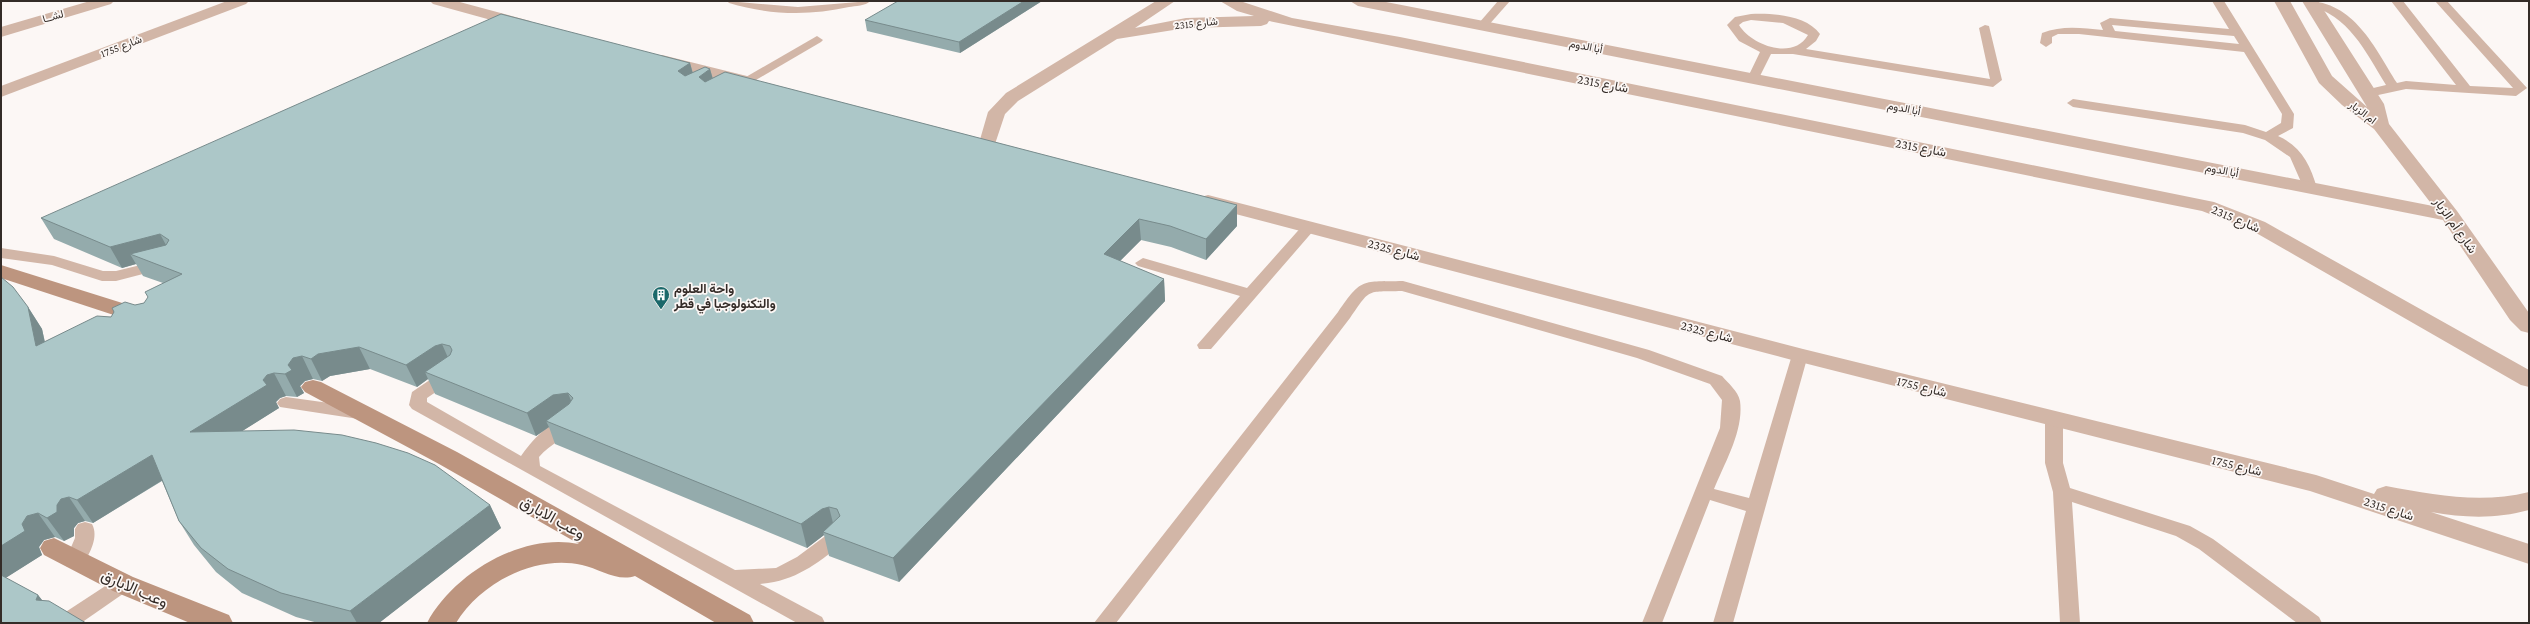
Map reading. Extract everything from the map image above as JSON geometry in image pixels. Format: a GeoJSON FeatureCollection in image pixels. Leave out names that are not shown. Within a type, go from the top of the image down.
{"type":"FeatureCollection","features":[{"type":"Feature","properties":{"kind":"street","name":"لشــا"},"geometry":{"type":"LineString","coordinates":[[1,21],[70,1]]}},
{"type":"Feature","properties":{"kind":"street","name":"لشــا"},"geometry":{"type":"LineString","coordinates":[[1,32],[106,1]]}},
{"type":"Feature","properties":{"kind":"street","name":"شارع 1755"},"geometry":{"type":"LineString","coordinates":[[1,92],[241,1]]}},
{"type":"Feature","properties":{"kind":"street"},"geometry":{"type":"LineString","coordinates":[[438,1],[540,28]]}},
{"type":"Feature","properties":{"kind":"street","name":"شارع 2315"},"geometry":{"type":"LineString","coordinates":[[988,143],[993,119],[1000,107],[1102,39],[1167,1]]}},
{"type":"Feature","properties":{"kind":"street","name":"شارع 2315"},"geometry":{"type":"LineString","coordinates":[[1228,1],[1242,8],[1290,22],[1431,48],[2206,206],[2258,226],[2522,376],[2529,392]]}},
{"type":"Feature","properties":{"kind":"street","name":"أبا الدوم"},"geometry":{"type":"LineString","coordinates":[[1358,1],[2450,215]]}},
{"type":"Feature","properties":{"kind":"street","name":"ام الزبار"},"geometry":{"type":"LineString","coordinates":[[2282,1],[2325,79],[2343,97],[2380,125]]}},
{"type":"Feature","properties":{"kind":"street","name":"ام الزبار"},"geometry":{"type":"LineString","coordinates":[[2310,1],[2369,93],[2375,104],[2380,125]]}},
{"type":"Feature","properties":{"kind":"street","name":"شارع 2315"},"geometry":{"type":"LineString","coordinates":[[1102,39],[1174,25],[1212,21],[1290,22]]}},
{"type":"Feature","properties":{"kind":"street"},"geometry":{"type":"LineString","coordinates":[[644,55],[726,81],[768,86]]}},
{"type":"Feature","properties":{"kind":"street","name":"شارع أم الزبار"},"geometry":{"type":"LineString","coordinates":[[2380,125],[2450,215],[2518,315],[2529,326]]}},
{"type":"Feature","properties":{"kind":"street","name":"شارع 2325"},"geometry":{"type":"LineString","coordinates":[[1187,195],[1800,355]]}},
{"type":"Feature","properties":{"kind":"street"},"geometry":{"type":"LineString","coordinates":[[1,271],[107,313],[148,318]]}},
{"type":"Feature","properties":{"kind":"street","name":"شارع 1755"},"geometry":{"type":"LineString","coordinates":[[1800,355],[2316,484]]}},
{"type":"Feature","properties":{"kind":"street","name":"وعب الابارق"},"geometry":{"type":"LineString","coordinates":[[313,387],[448,458],[740,623]]}},
{"type":"Feature","properties":{"kind":"street","name":"شارع 2315"},"geometry":{"type":"LineString","coordinates":[[2316,484],[2424,502],[2479,507],[2519,505],[2529,501]]}},
{"type":"Feature","properties":{"kind":"street","name":"شارع 2315"},"geometry":{"type":"LineString","coordinates":[[2316,484],[2529,554]]}},
{"type":"Feature","properties":{"kind":"street"},"geometry":{"type":"LineString","coordinates":[[441,623],[456,601],[486,577],[523,560],[542,554],[560,552],[578,554],[666,581]]}},
{"type":"Feature","properties":{"kind":"street","name":"وعب الابارق"},"geometry":{"type":"LineString","coordinates":[[65,554],[124,584],[212,621]]}},
{"type":"Feature","properties":{"kind":"lane"},"geometry":{"type":"LineString","coordinates":[[733,1],[778,10],[824,8],[864,1]]}},
{"type":"Feature","properties":{"kind":"lane"},"geometry":{"type":"LineString","coordinates":[[766,1],[808,1]]}},
{"type":"Feature","properties":{"kind":"lane"},"geometry":{"type":"LineString","coordinates":[[1483,26],[1504,1]]}},
{"type":"Feature","properties":{"kind":"lane"},"geometry":{"type":"LineString","coordinates":[[2218,1],[2288,114],[2288,125],[2268,136]]}},
{"type":"Feature","properties":{"kind":"lane"},"geometry":{"type":"LineString","coordinates":[[2310,1],[2331,7],[2352,24],[2392,86]]}},
{"type":"Feature","properties":{"kind":"lane"},"geometry":{"type":"LineString","coordinates":[[2397,1],[2466,89]]}},
{"type":"Feature","properties":{"kind":"lane"},"geometry":{"type":"LineString","coordinates":[[2369,93],[2392,86],[2436,86],[2503,92],[2516,92],[2521,88],[2441,1]]}},
{"type":"Feature","properties":{"kind":"lane"},"geometry":{"type":"LineString","coordinates":[[1792,50],[1812,39],[1814,34],[1798,24],[1764,17],[1739,19],[1733,25],[1738,34],[1749,44],[1767,49],[1792,50],[1993,83],[1996,80],[1985,28]]}},
{"type":"Feature","properties":{"kind":"lane"},"geometry":{"type":"LineString","coordinates":[[2109,32],[2106,24],[2110,21],[2239,33]]}},
{"type":"Feature","properties":{"kind":"lane"},"geometry":{"type":"LineString","coordinates":[[2139,23],[2146,37]]}},
{"type":"Feature","properties":{"kind":"lane"},"geometry":{"type":"LineString","coordinates":[[2046,43],[2046,35],[2056,31],[2109,32],[2249,49]]}},
{"type":"Feature","properties":{"kind":"lane"},"geometry":{"type":"LineString","coordinates":[[726,81],[817,40]]}},
{"type":"Feature","properties":{"kind":"lane"},"geometry":{"type":"LineString","coordinates":[[1753,78],[1767,49]]}},
{"type":"Feature","properties":{"kind":"lane"},"geometry":{"type":"LineString","coordinates":[[2073,103],[2245,129],[2268,136],[2288,147],[2300,156],[2310,188]]}},
{"type":"Feature","properties":{"kind":"lane"},"geometry":{"type":"LineString","coordinates":[[1205,345],[1309,227]]}},
{"type":"Feature","properties":{"kind":"lane"},"geometry":{"type":"LineString","coordinates":[[1,253],[26,255],[109,276],[172,262]]}},
{"type":"Feature","properties":{"kind":"lane"},"geometry":{"type":"LineString","coordinates":[[1143,263],[1250,294]]}},
{"type":"Feature","properties":{"kind":"lane"},"geometry":{"type":"LineString","coordinates":[[1104,623],[1344,315],[1360,291],[1368,287],[1403,286],[1430,292],[1528,322],[1643,354],[1716,380],[1725,389],[1731,400],[1729,428],[1652,623]]}},
{"type":"Feature","properties":{"kind":"lane"},"geometry":{"type":"LineString","coordinates":[[1723,623],[1800,355]]}},
{"type":"Feature","properties":{"kind":"lane"},"geometry":{"type":"LineString","coordinates":[[452,373],[418,396],[418,405],[531,469],[815,623]]}},
{"type":"Feature","properties":{"kind":"lane","name":"وعب الابارق"},"geometry":{"type":"LineString","coordinates":[[286,403],[365,414]]}},
{"type":"Feature","properties":{"kind":"lane"},"geometry":{"type":"LineString","coordinates":[[2054,419],[2054,463],[2062,492],[2070,623]]}},
{"type":"Feature","properties":{"kind":"lane"},"geometry":{"type":"LineString","coordinates":[[531,469],[529,458],[532,452],[543,441],[571,420]]}},
{"type":"Feature","properties":{"kind":"lane"},"geometry":{"type":"LineString","coordinates":[[1703,492],[1756,507]]}},
{"type":"Feature","properties":{"kind":"lane"},"geometry":{"type":"LineString","coordinates":[[2062,492],[2182,531],[2206,544],[2312,623]]}},
{"type":"Feature","properties":{"kind":"lane"},"geometry":{"type":"LineString","coordinates":[[65,554],[85,538],[85,528]]}},
{"type":"Feature","properties":{"kind":"lane"},"geometry":{"type":"LineString","coordinates":[[730,578],[779,575],[804,562],[835,539]]}},
{"type":"Feature","properties":{"kind":"lane"},"geometry":{"type":"LineString","coordinates":[[65,623],[124,584]]}},
{"type":"Feature","properties":{"kind":"building"},"geometry":{"type":"Polygon","coordinates":[[[898,1],[1024,1],[959,42],[865,20],[898,1]]]}},
{"type":"Feature","properties":{"kind":"building","name":"واحة العلوم والتكنولوجيا في قطر"},"geometry":{"type":"Polygon","coordinates":[[[501,14],[690,63],[678,71],[685,76],[705,67],[710,69],[699,77],[705,82],[725,72],[1237,205],[1206,239],[1170,226],[1139,219],[1104,254],[1164,279],[893,558],[823,532],[840,516],[837,509],[829,507],[822,509],[801,524],[546,421],[569,404],[573,398],[568,393],[553,395],[527,413],[425,372],[450,355],[452,350],[450,346],[442,344],[435,346],[406,365],[359,347],[318,354],[311,359],[302,356],[293,358],[288,365],[292,370],[285,374],[274,373],[267,375],[263,380],[267,385],[190,432],[294,430],[342,435],[376,443],[408,453],[435,465],[490,505],[350,611],[281,593],[228,569],[201,548],[179,521],[152,455],[77,500],[69,497],[61,499],[57,505],[57,512],[47,518],[38,513],[27,516],[22,524],[25,531],[1,546],[1,277],[13,287],[28,307],[36,346],[97,316],[111,317],[114,312],[112,308],[125,302],[135,305],[144,303],[148,297],[145,292],[182,274],[130,254],[166,245],[169,240],[160,234],[110,247],[41,218],[501,14]]]}},
{"type":"Feature","properties":{"kind":"building"},"geometry":{"type":"Polygon","coordinates":[[[1,575],[38,595],[36,600],[49,601],[86,623],[1,623],[1,575]]]}},
{"type":"Feature","properties":{"kind":"place","name":"واحة العلوم والتكنولوجيا في قطر"},"geometry":{"type":"Point","coordinates":[661,310]}}]}
